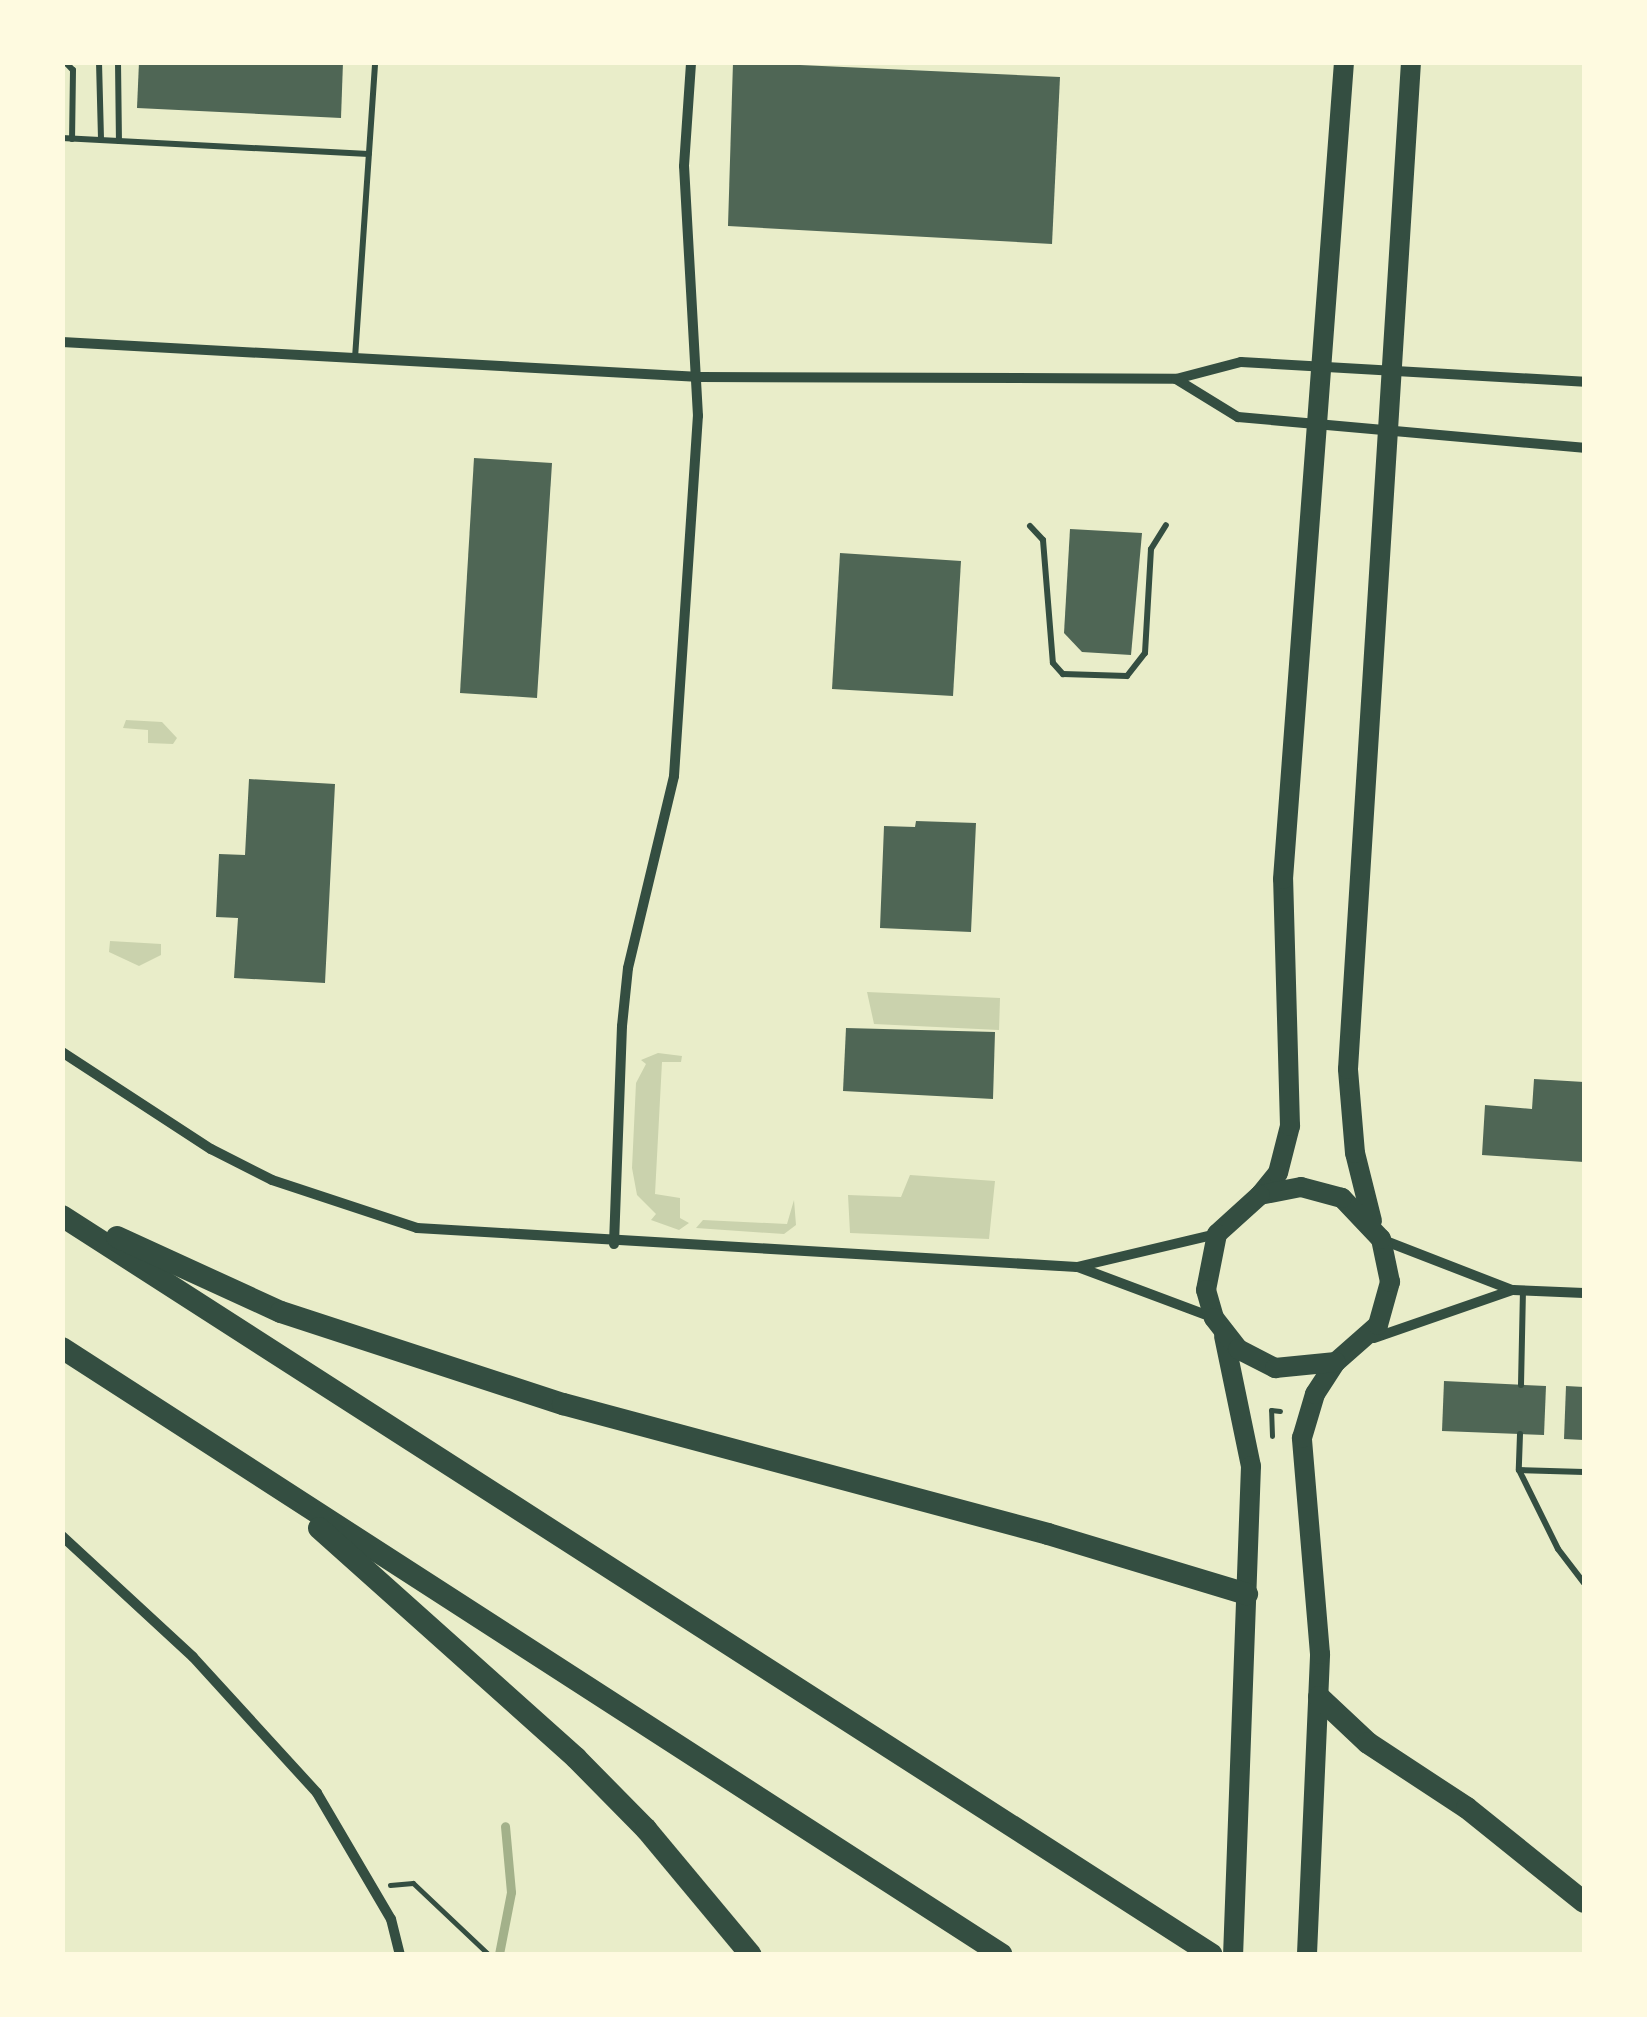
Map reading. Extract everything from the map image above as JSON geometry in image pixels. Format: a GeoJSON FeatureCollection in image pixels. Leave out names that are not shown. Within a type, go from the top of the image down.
{"type":"FeatureCollection","features":[{"type":"Feature","properties":{"kind":"highway"},"geometry":{"type":"LineString","coordinates":[[1232,1954],[1251,1466],[1207,1261],[1217,1234],[1278,1173],[1290,1126],[1283,879],[1320,427],[1344,62]]}},
{"type":"Feature","properties":{"kind":"highway"},"geometry":{"type":"LineString","coordinates":[[1307,1954],[1319,1616],[1300,1463],[1315,1394],[1336,1362],[1364,1342],[1386,1304],[1390,1282],[1354,1153],[1348,1069],[1411,62]]}},
{"type":"Feature","properties":{"kind":"highway"},"geometry":{"type":"LineString","coordinates":[[1260,1194],[1322,1190],[1377,1232]]}},
{"type":"Feature","properties":{"kind":"highway"},"geometry":{"type":"LineString","coordinates":[[62,1214],[281,1312],[544,1398],[1048,1534],[1246,1594]]}},
{"type":"Feature","properties":{"kind":"highway"},"geometry":{"type":"LineString","coordinates":[[62,1214],[1211,1954]]}},
{"type":"Feature","properties":{"kind":"highway"},"geometry":{"type":"LineString","coordinates":[[1219,1326],[1275,1368],[1336,1362]]}},
{"type":"Feature","properties":{"kind":"highway"},"geometry":{"type":"LineString","coordinates":[[62,1348],[1001,1954]]}},
{"type":"Feature","properties":{"kind":"highway"},"geometry":{"type":"LineString","coordinates":[[256,1473],[576,1758],[646,1829],[750,1954]]}},
{"type":"Feature","properties":{"kind":"highway"},"geometry":{"type":"LineString","coordinates":[[1319,1698],[1368,1743],[1467,1808],[1584,1902]]}},
{"type":"Feature","properties":{"kind":"street"},"geometry":{"type":"LineString","coordinates":[[614,1244],[622,1026],[628,968],[674,776],[700,377],[684,166],[691,62]]}},
{"type":"Feature","properties":{"kind":"street"},"geometry":{"type":"LineString","coordinates":[[62,342],[700,377],[1176,379],[1241,362],[1393,376],[1584,382]]}},
{"type":"Feature","properties":{"kind":"street"},"geometry":{"type":"LineString","coordinates":[[1176,379],[1238,418],[1584,448]]}},
{"type":"Feature","properties":{"kind":"street"},"geometry":{"type":"LineString","coordinates":[[62,1052],[211,1149],[346,1206],[417,1228],[614,1244],[1077,1266],[1217,1234]]}},
{"type":"Feature","properties":{"kind":"street"},"geometry":{"type":"LineString","coordinates":[[1377,1232],[1518,1290],[1584,1293]]}},
{"type":"Feature","properties":{"kind":"street"},"geometry":{"type":"LineString","coordinates":[[1077,1266],[1219,1326]]}},
{"type":"Feature","properties":{"kind":"street"},"geometry":{"type":"LineString","coordinates":[[1364,1342],[1518,1290]]}},
{"type":"Feature","properties":{"kind":"street"},"geometry":{"type":"LineString","coordinates":[[62,1536],[193,1657],[316,1793],[376,1893],[400,1954]]}},
{"type":"Feature","properties":{"kind":"lane"},"geometry":{"type":"LineString","coordinates":[[64,62],[73,70],[72,138]]}},
{"type":"Feature","properties":{"kind":"lane"},"geometry":{"type":"LineString","coordinates":[[99,62],[101,140]]}},
{"type":"Feature","properties":{"kind":"lane"},"geometry":{"type":"LineString","coordinates":[[118,62],[119,141]]}},
{"type":"Feature","properties":{"kind":"lane"},"geometry":{"type":"LineString","coordinates":[[355,358],[375,62]]}},
{"type":"Feature","properties":{"kind":"lane"},"geometry":{"type":"LineString","coordinates":[[62,138],[368,154]]}},
{"type":"Feature","properties":{"kind":"lane"},"geometry":{"type":"LineString","coordinates":[[1030,526],[1043,540],[1053,663],[1063,674],[1127,676],[1144,653],[1151,549],[1166,525]]}},
{"type":"Feature","properties":{"kind":"lane"},"geometry":{"type":"LineString","coordinates":[[1518,1290],[1521,1385]]}},
{"type":"Feature","properties":{"kind":"lane"},"geometry":{"type":"LineString","coordinates":[[1520,1434],[1519,1470],[1558,1549],[1584,1584]]}},
{"type":"Feature","properties":{"kind":"lane"},"geometry":{"type":"LineString","coordinates":[[1519,1470],[1584,1472]]}},
{"type":"Feature","properties":{"kind":"path"},"geometry":{"type":"LineString","coordinates":[[1266,1437],[1272,1438],[1271,1410],[1280,1411]]}},
{"type":"Feature","properties":{"kind":"path"},"geometry":{"type":"LineString","coordinates":[[376,1893],[396,1882],[413,1883],[488,1954]]}},
{"type":"Feature","properties":{"kind":"green space"},"geometry":{"type":"Polygon","coordinates":[[[126,720],[162,722],[177,738],[173,744],[148,743],[148,730],[123,728],[126,720]]]}},
{"type":"Feature","properties":{"kind":"green space"},"geometry":{"type":"Polygon","coordinates":[[[110,941],[161,944],[161,955],[139,966],[109,952],[110,941]]]}},
{"type":"Feature","properties":{"kind":"green space"},"geometry":{"type":"Polygon","coordinates":[[[867,992],[1000,998],[999,1030],[874,1024],[867,992]]]}},
{"type":"Feature","properties":{"kind":"green space"},"geometry":{"type":"Polygon","coordinates":[[[658,1053],[682,1056],[681,1062],[662,1062],[655,1194],[680,1198],[680,1218],[689,1223],[679,1230],[651,1220],[656,1214],[637,1195],[632,1168],[636,1083],[646,1064],[641,1060],[658,1053]]]}},
{"type":"Feature","properties":{"kind":"green space"},"geometry":{"type":"Polygon","coordinates":[[[910,1175],[995,1181],[989,1239],[850,1233],[848,1195],[901,1197],[910,1175]]]}},
{"type":"Feature","properties":{"kind":"green space"},"geometry":{"type":"Polygon","coordinates":[[[794,1200],[796,1225],[784,1234],[696,1228],[703,1220],[787,1224],[794,1200]]]}},
{"type":"Feature","properties":{"kind":"building"},"geometry":{"type":"Polygon","coordinates":[[[139,62],[343,62],[341,118],[137,108],[139,62]]]}},
{"type":"Feature","properties":{"kind":"building"},"geometry":{"type":"Polygon","coordinates":[[[733,62],[1060,77],[1052,244],[728,226],[733,62]]]}},
{"type":"Feature","properties":{"kind":"building"},"geometry":{"type":"Polygon","coordinates":[[[474,458],[552,463],[537,698],[460,693],[474,458]]]}},
{"type":"Feature","properties":{"kind":"building"},"geometry":{"type":"Polygon","coordinates":[[[1070,529],[1142,533],[1131,655],[1082,652],[1064,633],[1070,529]]]}},
{"type":"Feature","properties":{"kind":"building"},"geometry":{"type":"Polygon","coordinates":[[[840,553],[961,561],[953,696],[832,689],[840,553]]]}},
{"type":"Feature","properties":{"kind":"building"},"geometry":{"type":"Polygon","coordinates":[[[249,779],[335,784],[325,983],[234,978],[238,918],[216,917],[219,854],[245,855],[249,779]]]}},
{"type":"Feature","properties":{"kind":"building"},"geometry":{"type":"Polygon","coordinates":[[[916,821],[976,823],[971,932],[880,928],[884,826],[915,827],[916,821]]]}},
{"type":"Feature","properties":{"kind":"building"},"geometry":{"type":"Polygon","coordinates":[[[846,1028],[995,1032],[993,1099],[843,1091],[846,1028]]]}},
{"type":"Feature","properties":{"kind":"building"},"geometry":{"type":"Polygon","coordinates":[[[1534,1079],[1584,1082],[1584,1162],[1482,1155],[1485,1105],[1532,1109],[1534,1079]]]}},
{"type":"Feature","properties":{"kind":"building"},"geometry":{"type":"Polygon","coordinates":[[[1444,1381],[1546,1386],[1544,1435],[1442,1431],[1444,1381]]]}},
{"type":"Feature","properties":{"kind":"building"},"geometry":{"type":"Polygon","coordinates":[[[1566,1386],[1584,1387],[1584,1440],[1564,1439],[1566,1386]]]}},
{"type":"Feature","properties":{"kind":"waterway"},"geometry":{"type":"LineString","coordinates":[[499,1954],[511,1892],[505,1826]]}}]}
